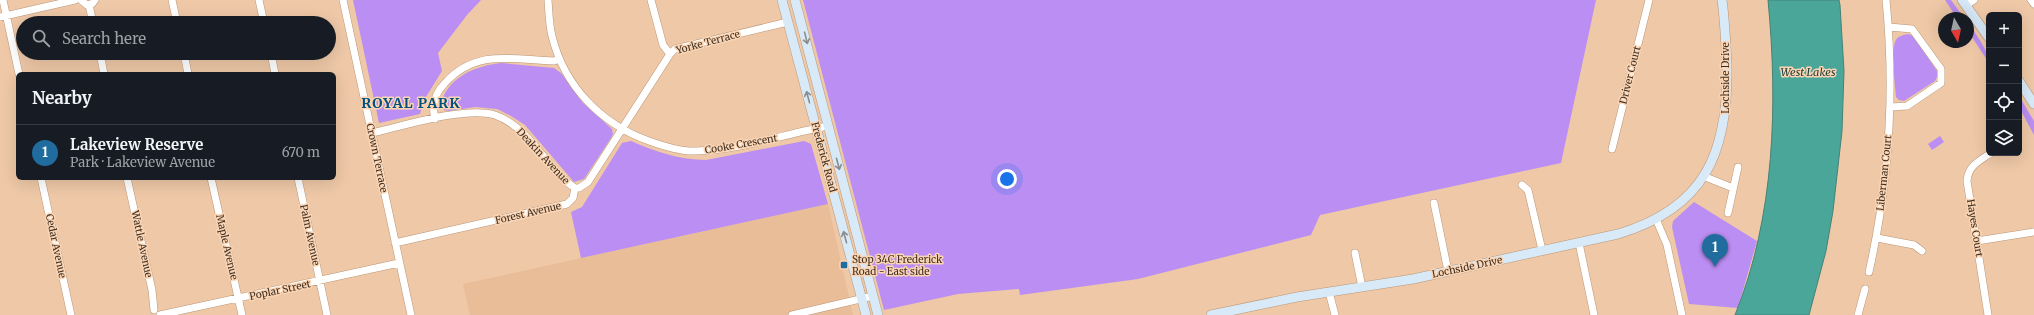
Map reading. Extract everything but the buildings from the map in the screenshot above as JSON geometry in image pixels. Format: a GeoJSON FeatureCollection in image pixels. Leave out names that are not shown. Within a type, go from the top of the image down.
{"type":"FeatureCollection","features":[{"type":"Feature","properties":{"kind":"street"},"geometry":{"type":"LineString","coordinates":[[2,0],[3,16],[18,72]]}},
{"type":"Feature","properties":{"kind":"street"},"geometry":{"type":"LineString","coordinates":[[3,16],[75,0]]}},
{"type":"Feature","properties":{"kind":"street"},"geometry":{"type":"LineString","coordinates":[[81,0],[85,4],[89,5]]}},
{"type":"Feature","properties":{"kind":"street"},"geometry":{"type":"LineString","coordinates":[[89,5],[95,0]]}},
{"type":"Feature","properties":{"kind":"street"},"geometry":{"type":"LineString","coordinates":[[172,0],[175,16]]}},
{"type":"Feature","properties":{"kind":"street"},"geometry":{"type":"LineString","coordinates":[[259,0],[262,16]]}},
{"type":"Feature","properties":{"kind":"street","name":"Crown Terrace"},"geometry":{"type":"LineString","coordinates":[[343,0],[411,315]]}},
{"type":"Feature","properties":{"kind":"street","name":"Cooke Crescent"},"geometry":{"type":"LineString","coordinates":[[548,0],[551,36],[559,59],[580,95],[597,112],[622,129],[636,136],[663,146],[694,151],[746,145],[828,126]]}},
{"type":"Feature","properties":{"kind":"street"},"geometry":{"type":"LineString","coordinates":[[651,0],[663,45],[670,54]]}},
{"type":"Feature","properties":{"kind":"street","name":"Frederick Road"},"geometry":{"type":"LineString","coordinates":[[782,0],[866,315]]}},
{"type":"Feature","properties":{"kind":"street","name":"Frederick Road"},"geometry":{"type":"LineString","coordinates":[[796,0],[878,315]]}},
{"type":"Feature","properties":{"kind":"street","name":"Driver Court"},"geometry":{"type":"LineString","coordinates":[[1612,149],[1649,0]]}},
{"type":"Feature","properties":{"kind":"street","name":"Lochside Drive"},"geometry":{"type":"LineString","coordinates":[[1211,315],[1448,271],[1638,228],[1656,219],[1675,207],[1703,176],[1716,152],[1727,105],[1726,45],[1722,0]]}},
{"type":"Feature","properties":{"kind":"street","name":"Liberman Court"},"geometry":{"type":"LineString","coordinates":[[1869,272],[1877,238],[1891,107],[1889,27],[1886,0]]}},
{"type":"Feature","properties":{"kind":"street"},"geometry":{"type":"LineString","coordinates":[[2031,0],[2034,4]]}},
{"type":"Feature","properties":{"kind":"street"},"geometry":{"type":"LineString","coordinates":[[1968,2],[1986,33]]}},
{"type":"Feature","properties":{"kind":"street"},"geometry":{"type":"LineString","coordinates":[[89,5],[91,16]]}},
{"type":"Feature","properties":{"kind":"street","name":"Yorke Terrace"},"geometry":{"type":"LineString","coordinates":[[622,129],[675,48],[788,22]]}},
{"type":"Feature","properties":{"kind":"street"},"geometry":{"type":"LineString","coordinates":[[1889,27],[1912,28],[1941,69],[1941,82],[1907,106],[1891,107]]}},
{"type":"Feature","properties":{"kind":"street"},"geometry":{"type":"LineString","coordinates":[[435,119],[433,106],[436,95],[451,76],[466,66],[485,59],[509,57],[554,61],[559,59]]}},
{"type":"Feature","properties":{"kind":"street"},"geometry":{"type":"LineString","coordinates":[[101,60],[104,72]]}},
{"type":"Feature","properties":{"kind":"street"},"geometry":{"type":"LineString","coordinates":[[185,60],[188,72]]}},
{"type":"Feature","properties":{"kind":"street"},"geometry":{"type":"LineString","coordinates":[[272,60],[275,72]]}},
{"type":"Feature","properties":{"kind":"street"},"geometry":{"type":"LineString","coordinates":[[2021,84],[2034,104]]}},
{"type":"Feature","properties":{"kind":"street","name":"Deakin Avenue"},"geometry":{"type":"LineString","coordinates":[[372,133],[461,114],[478,113],[495,115],[513,124],[525,134],[575,188]]}},
{"type":"Feature","properties":{"kind":"street","name":"Forest Avenue"},"geometry":{"type":"LineString","coordinates":[[395,243],[568,204],[573,198],[575,188],[584,186],[588,182],[622,129]]}},
{"type":"Feature","properties":{"kind":"street","name":"Hayes Court"},"geometry":{"type":"LineString","coordinates":[[1987,156],[1974,165],[1968,172],[1967,182],[1988,315]]}},
{"type":"Feature","properties":{"kind":"street"},"geometry":{"type":"LineString","coordinates":[[1728,213],[1738,167]]}},
{"type":"Feature","properties":{"kind":"street"},"geometry":{"type":"LineString","coordinates":[[1703,176],[1733,188]]}},
{"type":"Feature","properties":{"kind":"street","name":"Cedar Avenue"},"geometry":{"type":"LineString","coordinates":[[41,180],[71,315]]}},
{"type":"Feature","properties":{"kind":"street","name":"Wattle Avenue"},"geometry":{"type":"LineString","coordinates":[[127,180],[156,314]]}},
{"type":"Feature","properties":{"kind":"street","name":"Maple Avenue"},"geometry":{"type":"LineString","coordinates":[[212,180],[242,315]]}},
{"type":"Feature","properties":{"kind":"street","name":"Palm Avenue"},"geometry":{"type":"LineString","coordinates":[[298,180],[327,315]]}},
{"type":"Feature","properties":{"kind":"street"},"geometry":{"type":"LineString","coordinates":[[1522,185],[1528,190],[1542,250]]}},
{"type":"Feature","properties":{"kind":"street"},"geometry":{"type":"LineString","coordinates":[[1434,203],[1448,271]]}},
{"type":"Feature","properties":{"kind":"street"},"geometry":{"type":"LineString","coordinates":[[1656,219],[1667,245],[1682,315]]}},
{"type":"Feature","properties":{"kind":"street"},"geometry":{"type":"LineString","coordinates":[[1977,241],[2034,232]]}},
{"type":"Feature","properties":{"kind":"street"},"geometry":{"type":"LineString","coordinates":[[1877,238],[1914,245],[1922,251]]}},
{"type":"Feature","properties":{"kind":"street"},"geometry":{"type":"LineString","coordinates":[[1579,242],[1594,315]]}},
{"type":"Feature","properties":{"kind":"street"},"geometry":{"type":"LineString","coordinates":[[1355,253],[1362,287]]}},
{"type":"Feature","properties":{"kind":"street","name":"Poplar Street"},"geometry":{"type":"LineString","coordinates":[[156,314],[320,282],[399,263]]}},
{"type":"Feature","properties":{"kind":"street"},"geometry":{"type":"LineString","coordinates":[[1858,315],[1865,290]]}},
{"type":"Feature","properties":{"kind":"street"},"geometry":{"type":"LineString","coordinates":[[1329,292],[1335,315]]}},
{"type":"Feature","properties":{"kind":"street"},"geometry":{"type":"LineString","coordinates":[[792,315],[873,296]]}},
{"type":"Feature","properties":{"kind":"shaded area"},"geometry":{"type":"Polygon","coordinates":[[[353,0],[481,0],[467,15],[438,53],[442,71],[424,100],[420,114],[379,123],[353,0]]]}},
{"type":"Feature","properties":{"kind":"shaded area"},"geometry":{"type":"Polygon","coordinates":[[[803,0],[1596,0],[1561,163],[1320,215],[1311,235],[1138,279],[1020,295],[1019,289],[958,294],[884,310],[803,0]]]}},
{"type":"Feature","properties":{"kind":"shaded area"},"geometry":{"type":"Polygon","coordinates":[[[1945,0],[1951,0],[1960,12],[1953,12],[1945,0]]]}},
{"type":"Feature","properties":{"kind":"shaded area"},"geometry":{"type":"Polygon","coordinates":[[[1974,31],[1986,51],[1986,58],[1974,40],[1974,31]]]}},
{"type":"Feature","properties":{"kind":"shaded area"},"geometry":{"type":"Polygon","coordinates":[[[1908,34],[1913,36],[1937,71],[1937,77],[1935,81],[1904,101],[1899,100],[1896,97],[1893,54],[1897,38],[1908,34]]]}},
{"type":"Feature","properties":{"kind":"shaded area"},"geometry":{"type":"Polygon","coordinates":[[[501,63],[554,68],[561,73],[583,103],[612,129],[613,134],[611,138],[584,179],[574,182],[525,125],[511,116],[497,109],[475,107],[449,111],[444,110],[440,106],[449,87],[463,75],[481,67],[501,63]]]}},
{"type":"Feature","properties":{"kind":"shaded area"},"geometry":{"type":"Polygon","coordinates":[[[2022,101],[2034,121],[2034,135],[2022,113],[2022,101]]]}},
{"type":"Feature","properties":{"kind":"shaded area"},"geometry":{"type":"Polygon","coordinates":[[[1940,136],[1944,142],[1932,150],[1928,144],[1940,136]]]}},
{"type":"Feature","properties":{"kind":"shaded area"},"geometry":{"type":"Polygon","coordinates":[[[631,141],[667,154],[696,160],[706,160],[804,141],[811,144],[828,204],[581,258],[571,212],[582,207],[622,143],[631,141]]]}},
{"type":"Feature","properties":{"kind":"shaded area"},"geometry":{"type":"Polygon","coordinates":[[[1694,202],[1757,241],[1738,308],[1689,304],[1672,227],[1673,221],[1694,202]]]}},
{"type":"Feature","properties":{"kind":"shaded area"},"geometry":{"type":"Polygon","coordinates":[[[828,204],[853,315],[470,315],[463,284],[828,204]]]}},
{"type":"Feature","properties":{"kind":"water","name":"West Lakes"},"geometry":{"type":"Polygon","coordinates":[[[1768,0],[1839,0],[1840,5],[1844,71],[1842,131],[1833,211],[1826,251],[1809,315],[1735,315],[1748,277],[1766,199],[1770,159],[1773,79],[1768,0]]]}},
{"type":"Feature","properties":{"kind":"place","name":"Stop 34C Frederick Road - East side"},"geometry":{"type":"Point","coordinates":[844,265]}},
{"type":"Feature","properties":{"kind":"place","name":"Lakeview Reserve"},"geometry":{"type":"Point","coordinates":[1715,267]}},
{"type":"Feature","properties":{"kind":"district","name":"ROYAL PARK"},"geometry":{"type":"Point","coordinates":[411,103]}}]}
